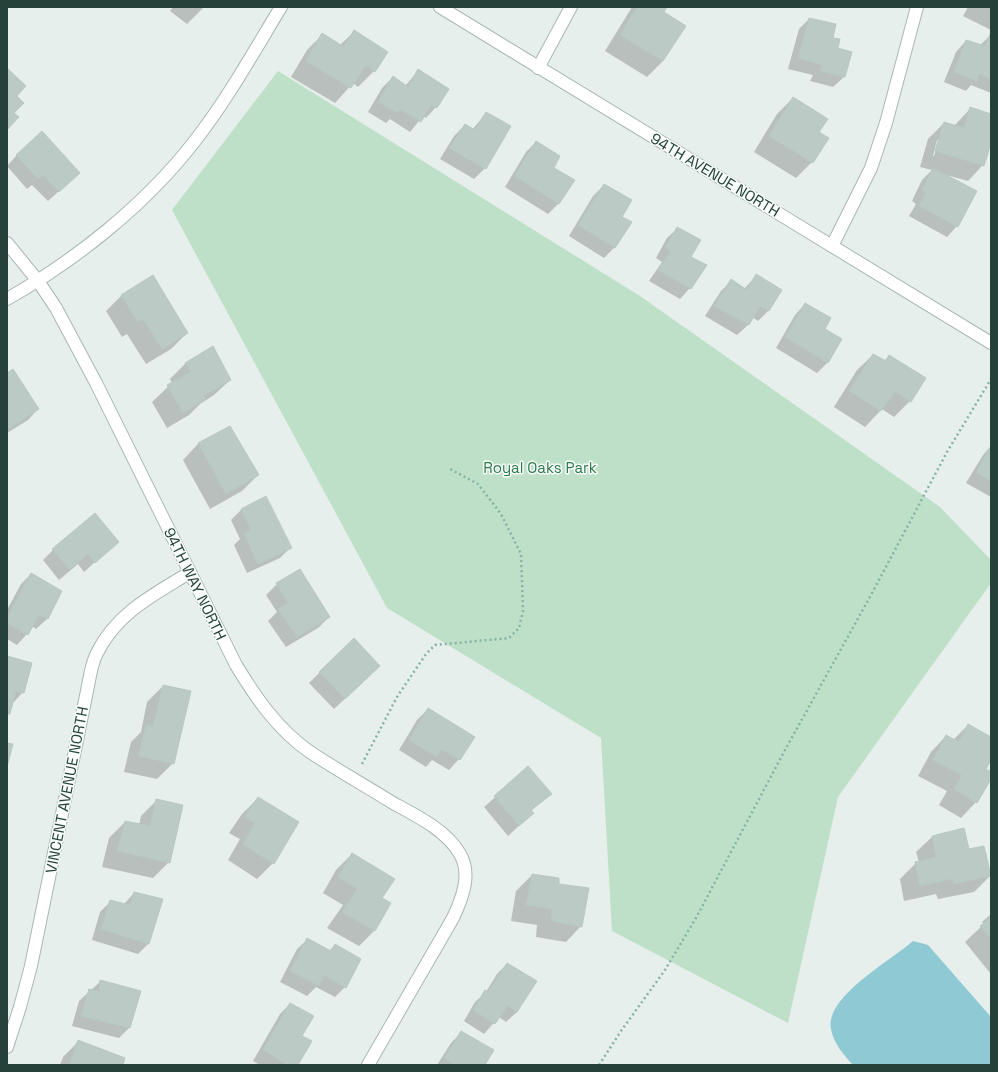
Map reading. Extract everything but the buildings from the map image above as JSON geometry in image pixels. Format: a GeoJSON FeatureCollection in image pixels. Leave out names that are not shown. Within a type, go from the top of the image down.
{"type":"FeatureCollection","features":[{"type":"Feature","properties":{"kind":"street"},"geometry":{"type":"LineString","coordinates":[[7,299],[38,281],[92,242],[150,191],[194,143],[231,88],[281,7]]}},
{"type":"Feature","properties":{"kind":"street","name":"94TH AVENUE NORTH"},"geometry":{"type":"LineString","coordinates":[[440,7],[991,343]]}},
{"type":"Feature","properties":{"kind":"street"},"geometry":{"type":"LineString","coordinates":[[538,68],[571,7]]}},
{"type":"Feature","properties":{"kind":"street"},"geometry":{"type":"LineString","coordinates":[[832,246],[871,168],[886,123],[917,7]]}},
{"type":"Feature","properties":{"kind":"street","name":"94TH WAY NORTH"},"geometry":{"type":"LineString","coordinates":[[7,243],[38,281],[56,308],[96,383],[236,665],[255,697],[280,727],[309,751],[428,823],[447,838],[461,855],[465,875],[463,897],[453,918],[368,1065]]}},
{"type":"Feature","properties":{"kind":"street","name":"VINCENT AVENUE NORTH"},"geometry":{"type":"LineString","coordinates":[[7,1047],[20,1007],[30,966],[96,653],[114,626],[133,607],[189,573]]}},
{"type":"Feature","properties":{"kind":"path"},"geometry":{"type":"LineString","coordinates":[[599,1065],[620,1031],[665,970],[692,924],[784,750],[871,595],[936,472],[991,379]]}},
{"type":"Feature","properties":{"kind":"path"},"geometry":{"type":"LineString","coordinates":[[354,779],[397,697],[426,654],[435,645],[509,638],[519,628],[524,611],[521,554],[501,514],[478,484],[450,469]]}},
{"type":"Feature","properties":{"kind":"green space","name":"Royal Oaks Park"},"geometry":{"type":"Polygon","coordinates":[[[278,71],[640,296],[940,507],[991,560],[991,583],[838,797],[788,1023],[612,931],[601,738],[387,608],[172,210],[278,71]]]}},
{"type":"Feature","properties":{"kind":"water"},"geometry":{"type":"Polygon","coordinates":[[[913,941],[928,945],[991,1017],[991,1065],[853,1065],[839,1048],[831,1029],[832,1017],[838,1004],[848,992],[862,980],[913,941]]]}}]}
